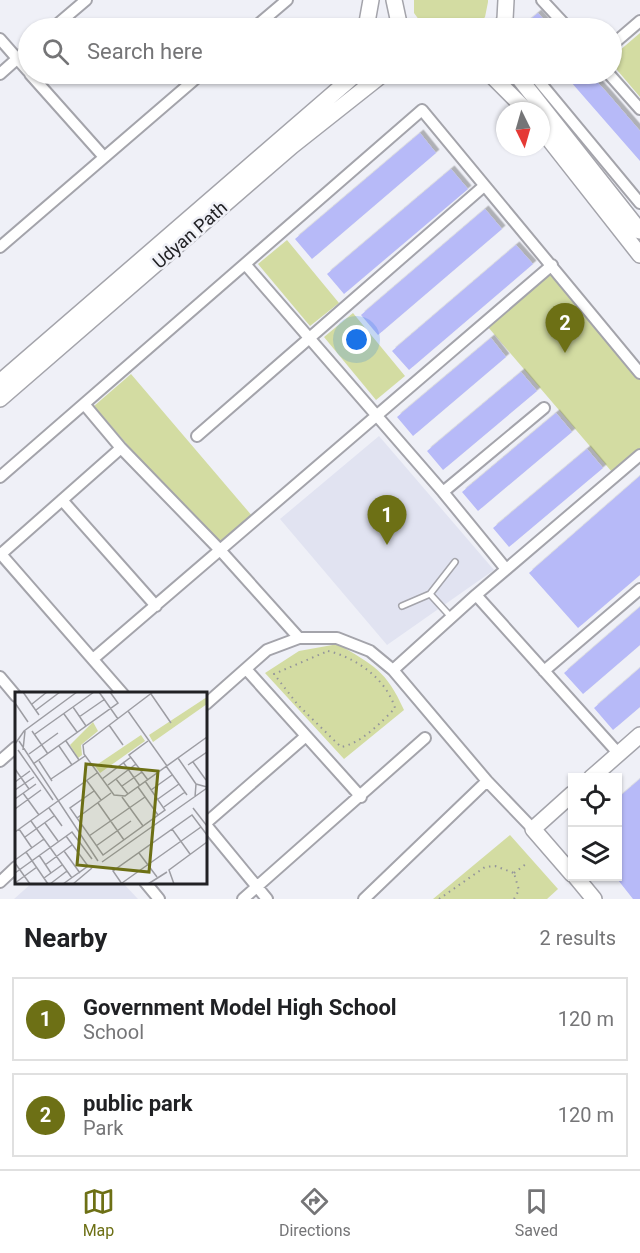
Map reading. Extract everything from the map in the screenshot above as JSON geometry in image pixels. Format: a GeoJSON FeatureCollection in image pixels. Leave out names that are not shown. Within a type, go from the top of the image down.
{"type":"FeatureCollection","features":[{"type":"Feature","properties":{"kind":"main road"},"geometry":{"type":"LineString","coordinates":[[368,18],[371,0]]}},
{"type":"Feature","properties":{"kind":"main road"},"geometry":{"type":"LineString","coordinates":[[394,0],[396,18]]}},
{"type":"Feature","properties":{"kind":"main road"},"geometry":{"type":"LineString","coordinates":[[503,18],[506,0]]}},
{"type":"Feature","properties":{"kind":"main road","name":"Udyan Path"},"geometry":{"type":"LineString","coordinates":[[0,382],[343,84]]}},
{"type":"Feature","properties":{"kind":"main road","name":"Udyan Path"},"geometry":{"type":"LineString","coordinates":[[0,399],[292,146],[370,84]]}},
{"type":"Feature","properties":{"kind":"main road"},"geometry":{"type":"LineString","coordinates":[[500,84],[518,102]]}},
{"type":"Feature","properties":{"kind":"main road"},"geometry":{"type":"LineString","coordinates":[[524,84],[640,231]]}},
{"type":"Feature","properties":{"kind":"main road"},"geometry":{"type":"LineString","coordinates":[[550,140],[640,255]]}},
{"type":"Feature","properties":{"kind":"main road"},"geometry":{"type":"LineString","coordinates":[[596,773],[640,735]]}},
{"type":"Feature","properties":{"kind":"main road"},"geometry":{"type":"LineString","coordinates":[[568,798],[533,829],[568,868]]}},
{"type":"Feature","properties":{"kind":"main road"},"geometry":{"type":"LineString","coordinates":[[579,881],[594,899]]}},
{"type":"Feature","properties":{"kind":"street"},"geometry":{"type":"LineString","coordinates":[[65,18],[86,0]]}},
{"type":"Feature","properties":{"kind":"street"},"geometry":{"type":"LineString","coordinates":[[266,18],[287,0]]}},
{"type":"Feature","properties":{"kind":"street"},"geometry":{"type":"LineString","coordinates":[[542,0],[559,18]]}},
{"type":"Feature","properties":{"kind":"street"},"geometry":{"type":"LineString","coordinates":[[622,36],[640,21]]}},
{"type":"Feature","properties":{"kind":"street"},"geometry":{"type":"LineString","coordinates":[[0,39],[18,59],[0,74]]}},
{"type":"Feature","properties":{"kind":"street"},"geometry":{"type":"LineString","coordinates":[[39,84],[104,158]]}},
{"type":"Feature","properties":{"kind":"street"},"geometry":{"type":"LineString","coordinates":[[0,247],[189,84]]}},
{"type":"Feature","properties":{"kind":"street"},"geometry":{"type":"LineString","coordinates":[[541,84],[640,203]]}},
{"type":"Feature","properties":{"kind":"street"},"geometry":{"type":"LineString","coordinates":[[618,84],[640,109]]}},
{"type":"Feature","properties":{"kind":"street"},"geometry":{"type":"LineString","coordinates":[[0,477],[422,110],[640,373]]}},
{"type":"Feature","properties":{"kind":"street"},"geometry":{"type":"LineString","coordinates":[[196,436],[484,186]]}},
{"type":"Feature","properties":{"kind":"street"},"geometry":{"type":"LineString","coordinates":[[245,264],[444,492],[506,569]]}},
{"type":"Feature","properties":{"kind":"street"},"geometry":{"type":"LineString","coordinates":[[93,659],[552,266]]}},
{"type":"Feature","properties":{"kind":"street"},"geometry":{"type":"LineString","coordinates":[[84,404],[121,448],[220,550],[299,638]]}},
{"type":"Feature","properties":{"kind":"street"},"geometry":{"type":"LineString","coordinates":[[444,492],[544,408]]}},
{"type":"Feature","properties":{"kind":"street"},"geometry":{"type":"LineString","coordinates":[[121,448],[1,553],[122,692]]}},
{"type":"Feature","properties":{"kind":"street"},"geometry":{"type":"LineString","coordinates":[[393,670],[476,595],[640,455]]}},
{"type":"Feature","properties":{"kind":"street"},"geometry":{"type":"LineString","coordinates":[[62,500],[156,606]]}},
{"type":"Feature","properties":{"kind":"street"},"geometry":{"type":"LineString","coordinates":[[544,671],[640,589]]}},
{"type":"Feature","properties":{"kind":"street"},"geometry":{"type":"LineString","coordinates":[[476,595],[618,753]]}},
{"type":"Feature","properties":{"kind":"street"},"geometry":{"type":"LineString","coordinates":[[207,703],[267,650],[299,638],[337,638],[370,651],[393,670],[487,781],[533,829]]}},
{"type":"Feature","properties":{"kind":"street"},"geometry":{"type":"LineString","coordinates":[[246,669],[361,797]]}},
{"type":"Feature","properties":{"kind":"street"},"geometry":{"type":"LineString","coordinates":[[0,677],[15,695]]}},
{"type":"Feature","properties":{"kind":"street"},"geometry":{"type":"LineString","coordinates":[[207,823],[306,736]]}},
{"type":"Feature","properties":{"kind":"street"},"geometry":{"type":"LineString","coordinates":[[243,899],[425,738]]}},
{"type":"Feature","properties":{"kind":"street"},"geometry":{"type":"LineString","coordinates":[[0,761],[15,748]]}},
{"type":"Feature","properties":{"kind":"street"},"geometry":{"type":"LineString","coordinates":[[364,899],[487,781]]}},
{"type":"Feature","properties":{"kind":"street"},"geometry":{"type":"LineString","coordinates":[[207,825],[267,899]]}},
{"type":"Feature","properties":{"kind":"street"},"geometry":{"type":"LineString","coordinates":[[0,882],[15,868]]}},
{"type":"Feature","properties":{"kind":"street"},"geometry":{"type":"LineString","coordinates":[[147,884],[159,899]]}},
{"type":"Feature","properties":{"kind":"lane"},"geometry":{"type":"LineString","coordinates":[[402,606],[430,594],[455,562]]}},
{"type":"Feature","properties":{"kind":"lane"},"geometry":{"type":"LineString","coordinates":[[430,594],[451,617]]}},
{"type":"Feature","properties":{"kind":"path"},"geometry":{"type":"LineString","coordinates":[[328,651],[347,656],[384,686],[390,692],[395,708],[383,721],[348,746],[341,747],[298,705],[274,674],[328,651]]}},
{"type":"Feature","properties":{"kind":"path"},"geometry":{"type":"LineString","coordinates":[[514,873],[526,864]]}},
{"type":"Feature","properties":{"kind":"path"},"geometry":{"type":"LineString","coordinates":[[439,899],[485,867],[495,866],[514,873]]}},
{"type":"Feature","properties":{"kind":"path"},"geometry":{"type":"LineString","coordinates":[[514,873],[519,891],[514,899]]}},
{"type":"Feature","properties":{"kind":"shaded area"},"geometry":{"type":"Polygon","coordinates":[[[379,436],[494,570],[387,645],[280,519],[379,436]]]}},
{"type":"Feature","properties":{"kind":"shaded area"},"geometry":{"type":"Polygon","coordinates":[[[31,884],[124,884],[138,899],[14,899],[31,884]]]}},
{"type":"Feature","properties":{"kind":"green space"},"geometry":{"type":"Polygon","coordinates":[[[414,0],[488,0],[484,18],[418,18],[414,13],[414,0]]]}},
{"type":"Feature","properties":{"kind":"green space"},"geometry":{"type":"Polygon","coordinates":[[[640,33],[640,97],[622,76],[622,48],[640,33]]]}},
{"type":"Feature","properties":{"kind":"green space"},"geometry":{"type":"Polygon","coordinates":[[[287,240],[339,303],[310,326],[258,264],[287,240]]]}},
{"type":"Feature","properties":{"kind":"green space"},"geometry":{"type":"Polygon","coordinates":[[[553,271],[640,380],[640,448],[612,472],[488,327],[553,271]]]}},
{"type":"Feature","properties":{"kind":"green space"},"geometry":{"type":"Polygon","coordinates":[[[353,313],[405,376],[376,400],[324,337],[353,313]]]}},
{"type":"Feature","properties":{"kind":"green space"},"geometry":{"type":"Polygon","coordinates":[[[131,374],[253,517],[216,548],[94,406],[131,374]]]}},
{"type":"Feature","properties":{"kind":"green space"},"geometry":{"type":"Polygon","coordinates":[[[338,644],[385,677],[404,710],[344,759],[265,673],[299,651],[338,644]]]}},
{"type":"Feature","properties":{"kind":"green space"},"geometry":{"type":"Polygon","coordinates":[[[510,835],[558,889],[547,899],[433,899],[510,835]]]}},
{"type":"Feature","properties":{"kind":"building"},"geometry":{"type":"Polygon","coordinates":[[[538,13],[542,18],[532,18],[538,13]]]}},
{"type":"Feature","properties":{"kind":"building"},"geometry":{"type":"Polygon","coordinates":[[[573,84],[599,84],[609,95],[640,131],[640,161],[573,84]]]}},
{"type":"Feature","properties":{"kind":"building"},"geometry":{"type":"Polygon","coordinates":[[[420,133],[436,153],[312,259],[295,239],[420,133]]]}},
{"type":"Feature","properties":{"kind":"building"},"geometry":{"type":"Polygon","coordinates":[[[451,169],[468,189],[344,294],[327,274],[451,169]]]}},
{"type":"Feature","properties":{"kind":"building"},"geometry":{"type":"Polygon","coordinates":[[[485,209],[502,229],[378,335],[361,315],[485,209]]]}},
{"type":"Feature","properties":{"kind":"building"},"geometry":{"type":"Polygon","coordinates":[[[516,245],[533,264],[409,370],[392,351],[516,245]]]}},
{"type":"Feature","properties":{"kind":"building"},"geometry":{"type":"Polygon","coordinates":[[[491,338],[506,357],[413,436],[397,417],[491,338]]]}},
{"type":"Feature","properties":{"kind":"building"},"geometry":{"type":"Polygon","coordinates":[[[521,372],[537,391],[443,470],[427,451],[521,372]]]}},
{"type":"Feature","properties":{"kind":"building"},"geometry":{"type":"Polygon","coordinates":[[[556,413],[572,432],[478,511],[462,492],[556,413]]]}},
{"type":"Feature","properties":{"kind":"building"},"geometry":{"type":"Polygon","coordinates":[[[587,449],[603,468],[509,547],[493,528],[587,449]]]}},
{"type":"Feature","properties":{"kind":"building"},"geometry":{"type":"Polygon","coordinates":[[[640,476],[640,575],[578,628],[529,573],[640,476]]]}},
{"type":"Feature","properties":{"kind":"building"},"geometry":{"type":"Polygon","coordinates":[[[640,607],[640,645],[583,694],[564,673],[640,607]]]}},
{"type":"Feature","properties":{"kind":"building"},"geometry":{"type":"Polygon","coordinates":[[[640,668],[640,707],[613,730],[594,708],[640,668]]]}},
{"type":"Feature","properties":{"kind":"building"},"geometry":{"type":"Polygon","coordinates":[[[640,779],[640,899],[633,899],[619,881],[622,881],[622,795],[640,779]]]}},
{"type":"Feature","properties":{"kind":"place","name":"public park"},"geometry":{"type":"Point","coordinates":[565,353]}},
{"type":"Feature","properties":{"kind":"place","name":"Government Model High School"},"geometry":{"type":"Point","coordinates":[387,545]}}]}
